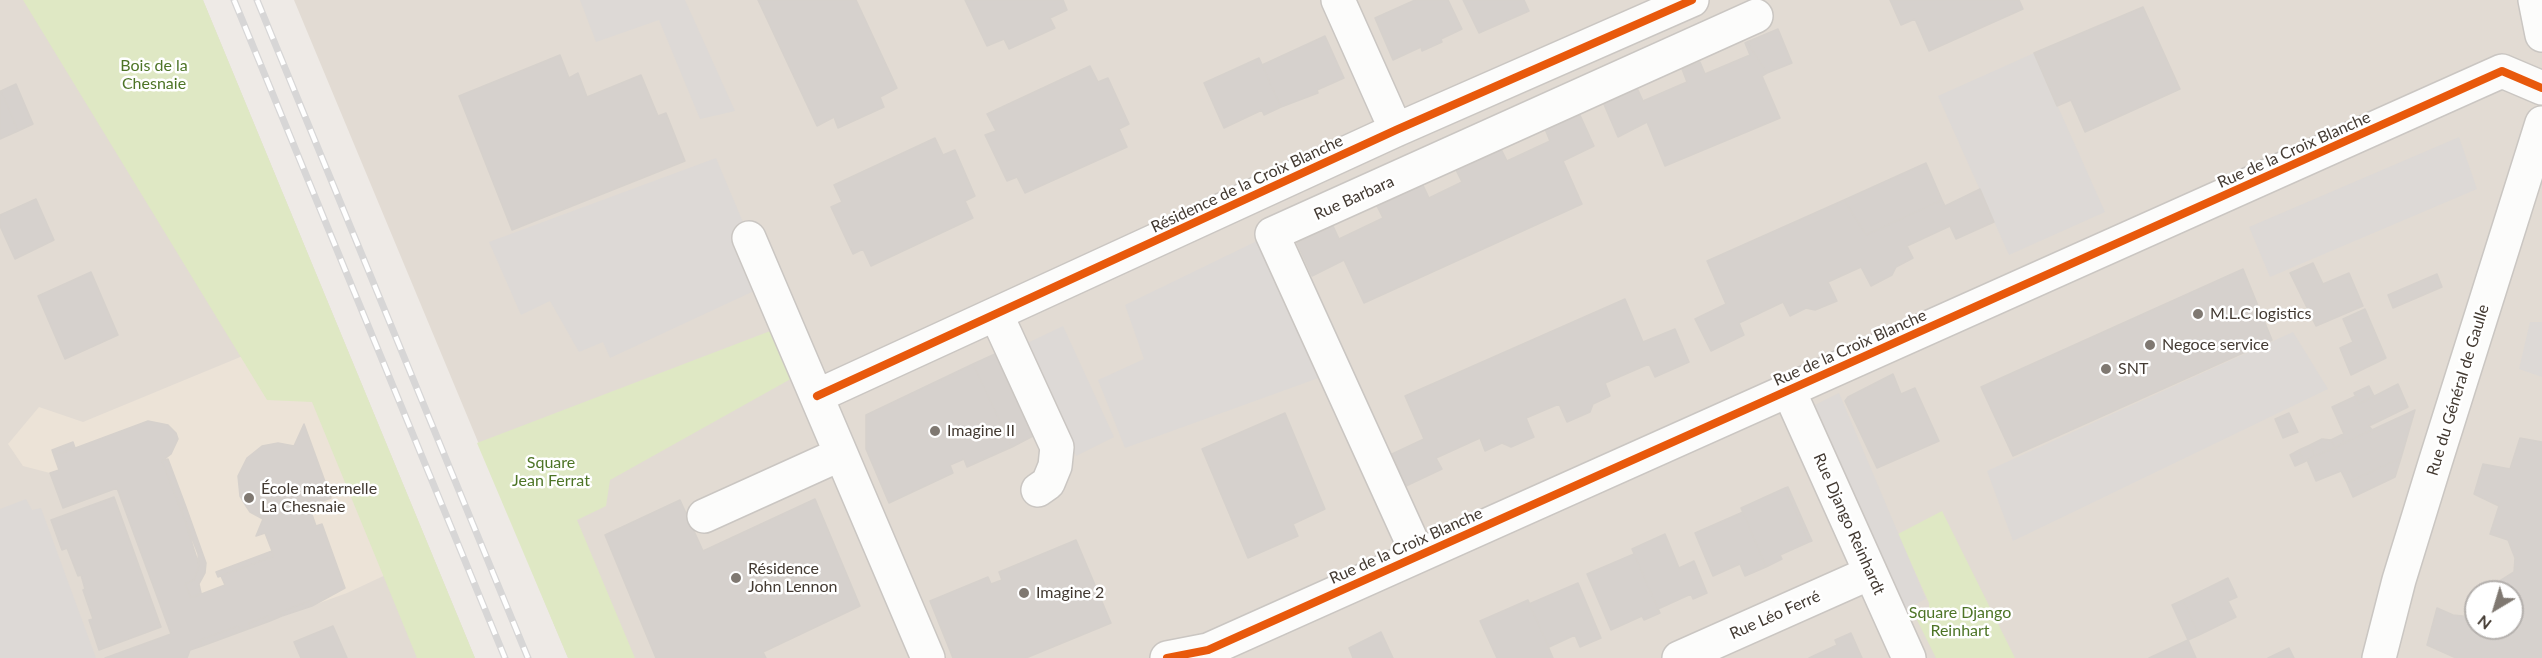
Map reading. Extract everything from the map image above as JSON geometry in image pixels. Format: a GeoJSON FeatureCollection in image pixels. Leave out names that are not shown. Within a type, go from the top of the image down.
{"type":"FeatureCollection","features":[{"type":"Feature","properties":{"kind":"street"},"geometry":{"type":"LineString","coordinates":[[1338,0],[1396,130]]}},
{"type":"Feature","properties":{"kind":"street","name":"Résidence de la Croix Blanche"},"geometry":{"type":"LineString","coordinates":[[817,396],[1396,130],[1692,0]]}},
{"type":"Feature","properties":{"kind":"street"},"geometry":{"type":"LineString","coordinates":[[2535,0],[2542,35]]}},
{"type":"Feature","properties":{"kind":"street","name":"Rue Barbara"},"geometry":{"type":"LineString","coordinates":[[1418,555],[1272,234],[1756,16]]}},
{"type":"Feature","properties":{"kind":"street","name":"Rue de la Croix Blanche"},"geometry":{"type":"LineString","coordinates":[[1184,656],[1208,650],[2502,71],[2542,88]]}},
{"type":"Feature","properties":{"kind":"street","name":"Rue du Général de Gaulle"},"geometry":{"type":"LineString","coordinates":[[2379,658],[2399,580],[2542,123]]}},
{"type":"Feature","properties":{"kind":"street"},"geometry":{"type":"LineString","coordinates":[[749,238],[928,658]]}},
{"type":"Feature","properties":{"kind":"street"},"geometry":{"type":"LineString","coordinates":[[996,314],[1058,447],[1055,466],[1048,483],[1038,490]]}},
{"type":"Feature","properties":{"kind":"street","name":"Rue Django Reinhardt"},"geometry":{"type":"LineString","coordinates":[[1789,391],[1909,658]]}},
{"type":"Feature","properties":{"kind":"street"},"geometry":{"type":"LineString","coordinates":[[704,516],[841,454]]}},
{"type":"Feature","properties":{"kind":"street","name":"Rue Léo Ferré"},"geometry":{"type":"LineString","coordinates":[[1679,658],[1870,573]]}},
{"type":"Feature","properties":{"kind":"shaded area"},"geometry":{"type":"Polygon","coordinates":[[[0,0],[203,0],[475,658],[0,658],[0,0]]]}},
{"type":"Feature","properties":{"kind":"shaded area"},"geometry":{"type":"Polygon","coordinates":[[[294,0],[2542,0],[2542,658],[568,658],[294,0]]]}},
{"type":"Feature","properties":{"kind":"shaded area"},"geometry":{"type":"Polygon","coordinates":[[[580,0],[685,0],[735,111],[700,119],[659,20],[596,42],[580,0]]]}},
{"type":"Feature","properties":{"kind":"shaded area"},"geometry":{"type":"Polygon","coordinates":[[[2034,53],[2105,212],[2009,255],[1938,96],[2034,53]]]}},
{"type":"Feature","properties":{"kind":"shaded area"},"geometry":{"type":"Polygon","coordinates":[[[2459,137],[2477,189],[2270,277],[2249,227],[2459,137]]]}},
{"type":"Feature","properties":{"kind":"shaded area"},"geometry":{"type":"Polygon","coordinates":[[[716,158],[769,284],[610,358],[603,342],[579,352],[550,301],[521,315],[489,242],[716,158]]]}},
{"type":"Feature","properties":{"kind":"shaded area"},"geometry":{"type":"Polygon","coordinates":[[[1261,239],[1335,372],[1125,448],[1098,380],[1144,359],[1125,305],[1261,239]]]}},
{"type":"Feature","properties":{"kind":"shaded area"},"geometry":{"type":"Polygon","coordinates":[[[2530,322],[2542,322],[2542,377],[2519,369],[2530,322]]]}},
{"type":"Feature","properties":{"kind":"shaded area"},"geometry":{"type":"Polygon","coordinates":[[[1063,326],[1114,437],[1076,456],[1058,418],[1030,432],[996,358],[1063,326]]]}},
{"type":"Feature","properties":{"kind":"shaded area","name":"École maternelle La Chesnaie"},"geometry":{"type":"Polygon","coordinates":[[[308,329],[405,566],[347,593],[190,650],[187,658],[105,658],[171,634],[117,488],[63,508],[50,473],[23,466],[8,444],[39,407],[83,422],[308,329]]]}},
{"type":"Feature","properties":{"kind":"shaded area"},"geometry":{"type":"Polygon","coordinates":[[[2293,332],[2328,389],[2013,541],[1987,471],[2293,332]]]}},
{"type":"Feature","properties":{"kind":"shaded area"},"geometry":{"type":"Polygon","coordinates":[[[1839,393],[1926,599],[1890,616],[1799,413],[1839,393]]]}},
{"type":"Feature","properties":{"kind":"shaded area"},"geometry":{"type":"Polygon","coordinates":[[[26,499],[32,510],[41,508],[96,658],[0,658],[0,509],[26,499]]]}},
{"type":"Feature","properties":{"kind":"green space","name":"Bois de la Chesnaie"},"geometry":{"type":"Polygon","coordinates":[[[23,0],[203,0],[475,658],[417,658],[312,402],[267,400],[23,0]]]}},
{"type":"Feature","properties":{"kind":"green space","name":"Square Jean Ferrat"},"geometry":{"type":"Polygon","coordinates":[[[786,325],[805,371],[610,480],[606,506],[577,520],[635,658],[568,658],[477,443],[786,325]]]}},
{"type":"Feature","properties":{"kind":"green space","name":"Square Django Reinhart"},"geometry":{"type":"Polygon","coordinates":[[[1942,511],[2015,658],[1936,658],[1916,618],[1929,609],[1929,603],[1898,534],[1942,511]]]}},
{"type":"Feature","properties":{"kind":"building"},"geometry":{"type":"Polygon","coordinates":[[[758,0],[856,0],[897,88],[880,97],[884,107],[838,128],[834,117],[817,126],[758,0]]]}},
{"type":"Feature","properties":{"kind":"building"},"geometry":{"type":"Polygon","coordinates":[[[965,0],[1063,0],[1067,10],[1050,18],[1055,28],[1009,49],[1004,39],[987,46],[965,0]]]}},
{"type":"Feature","properties":{"kind":"building"},"geometry":{"type":"Polygon","coordinates":[[[1415,0],[1448,0],[1462,29],[1422,51],[1421,47],[1393,60],[1375,18],[1415,0]]]}},
{"type":"Feature","properties":{"kind":"building"},"geometry":{"type":"Polygon","coordinates":[[[1463,0],[1524,0],[1529,11],[1479,33],[1463,0]]]}},
{"type":"Feature","properties":{"kind":"building"},"geometry":{"type":"Polygon","coordinates":[[[1890,0],[2019,0],[2023,9],[1929,51],[1915,19],[1901,25],[1890,0]]]}},
{"type":"Feature","properties":{"kind":"building"},"geometry":{"type":"Polygon","coordinates":[[[2143,7],[2180,89],[2085,132],[2071,100],[2057,106],[2034,53],[2143,7]]]}},
{"type":"Feature","properties":{"kind":"building"},"geometry":{"type":"Polygon","coordinates":[[[1778,29],[1792,63],[1767,73],[1747,42],[1778,29]]]}},
{"type":"Feature","properties":{"kind":"building"},"geometry":{"type":"Polygon","coordinates":[[[1325,36],[1344,78],[1317,90],[1318,93],[1281,107],[1262,65],[1325,36]]]}},
{"type":"Feature","properties":{"kind":"building"},"geometry":{"type":"Polygon","coordinates":[[[1747,42],[1767,73],[1762,76],[1780,118],[1665,166],[1647,122],[1618,137],[1603,102],[1637,88],[1643,101],[1687,82],[1682,69],[1700,62],[1705,74],[1750,55],[1745,43],[1747,42]]]}},
{"type":"Feature","properties":{"kind":"building"},"geometry":{"type":"Polygon","coordinates":[[[560,55],[569,78],[578,73],[587,97],[641,75],[658,116],[666,113],[685,161],[512,230],[459,96],[560,55]]]}},
{"type":"Feature","properties":{"kind":"building"},"geometry":{"type":"Polygon","coordinates":[[[1259,58],[1281,107],[1264,115],[1262,110],[1224,128],[1204,83],[1259,58]]]}},
{"type":"Feature","properties":{"kind":"building"},"geometry":{"type":"Polygon","coordinates":[[[1090,66],[1098,82],[1108,78],[1129,124],[1119,129],[1127,147],[1025,193],[1017,177],[1007,181],[985,135],[996,131],[987,114],[1090,66]]]}},
{"type":"Feature","properties":{"kind":"building"},"geometry":{"type":"Polygon","coordinates":[[[16,84],[33,124],[18,131],[1,91],[16,84]]]}},
{"type":"Feature","properties":{"kind":"building"},"geometry":{"type":"Polygon","coordinates":[[[0,91],[18,131],[0,139],[0,91]]]}},
{"type":"Feature","properties":{"kind":"building"},"geometry":{"type":"Polygon","coordinates":[[[1579,113],[1594,146],[1563,161],[1582,204],[1364,303],[1344,260],[1312,276],[1297,243],[1333,226],[1339,239],[1383,218],[1377,206],[1394,198],[1398,190],[1420,179],[1429,198],[1462,182],[1453,164],[1476,153],[1485,156],[1501,149],[1507,161],[1550,141],[1545,129],[1579,113]]]}},
{"type":"Feature","properties":{"kind":"building"},"geometry":{"type":"Polygon","coordinates":[[[935,138],[943,155],[955,150],[975,196],[965,201],[973,218],[871,266],[863,249],[853,254],[831,207],[842,202],[834,185],[935,138]]]}},
{"type":"Feature","properties":{"kind":"building"},"geometry":{"type":"Polygon","coordinates":[[[1926,163],[1942,200],[1866,235],[1844,200],[1926,163]]]}},
{"type":"Feature","properties":{"kind":"building"},"geometry":{"type":"Polygon","coordinates":[[[1980,189],[1994,222],[1956,239],[1950,226],[1907,246],[1913,258],[1896,267],[1892,275],[1871,286],[1861,267],[1828,282],[1837,301],[1815,310],[1806,308],[1790,316],[1783,302],[1739,323],[1744,335],[1711,351],[1695,319],[1726,304],[1707,261],[1844,200],[1866,235],[1942,200],[1945,206],[1980,189]]]}},
{"type":"Feature","properties":{"kind":"building"},"geometry":{"type":"Polygon","coordinates":[[[36,199],[54,240],[15,259],[0,226],[0,215],[36,199]]]}},
{"type":"Feature","properties":{"kind":"building"},"geometry":{"type":"Polygon","coordinates":[[[2313,263],[2323,284],[2349,273],[2363,306],[2316,326],[2290,273],[2313,263]]]}},
{"type":"Feature","properties":{"kind":"building"},"geometry":{"type":"Polygon","coordinates":[[[2243,269],[2272,340],[2013,456],[1981,387],[2243,269]]]}},
{"type":"Feature","properties":{"kind":"building"},"geometry":{"type":"Polygon","coordinates":[[[91,272],[118,335],[65,359],[38,296],[91,272]]]}},
{"type":"Feature","properties":{"kind":"building"},"geometry":{"type":"Polygon","coordinates":[[[2437,274],[2442,287],[2393,308],[2388,295],[2437,274]]]}},
{"type":"Feature","properties":{"kind":"building"},"geometry":{"type":"Polygon","coordinates":[[[1625,299],[1643,342],[1675,329],[1689,362],[1655,377],[1649,364],[1605,383],[1610,396],[1593,404],[1590,412],[1567,422],[1559,404],[1526,418],[1534,437],[1511,447],[1502,443],[1485,451],[1480,438],[1436,458],[1442,469],[1406,486],[1392,454],[1424,439],[1405,396],[1625,299]]]}},
{"type":"Feature","properties":{"kind":"building"},"geometry":{"type":"Polygon","coordinates":[[[2365,309],[2386,358],[2351,375],[2340,348],[2353,342],[2343,319],[2365,309]]]}},
{"type":"Feature","properties":{"kind":"building"},"geometry":{"type":"Polygon","coordinates":[[[995,354],[1033,436],[1012,447],[973,364],[995,354]]]}},
{"type":"Feature","properties":{"kind":"building","name":"Imagine II"},"geometry":{"type":"Polygon","coordinates":[[[973,364],[1012,447],[967,467],[964,459],[950,465],[953,473],[889,503],[866,449],[866,415],[973,364]]]}},
{"type":"Feature","properties":{"kind":"building"},"geometry":{"type":"Polygon","coordinates":[[[1893,374],[1901,394],[1915,388],[1939,441],[1877,468],[1845,401],[1848,397],[1893,374]]]}},
{"type":"Feature","properties":{"kind":"building"},"geometry":{"type":"Polygon","coordinates":[[[2398,384],[2408,407],[2369,426],[2372,430],[2344,443],[2341,435],[2344,434],[2332,407],[2356,396],[2359,404],[2398,384]]]}},
{"type":"Feature","properties":{"kind":"building"},"geometry":{"type":"Polygon","coordinates":[[[2369,386],[2374,396],[2359,404],[2354,393],[2369,386]]]}},
{"type":"Feature","properties":{"kind":"building"},"geometry":{"type":"Polygon","coordinates":[[[2415,410],[2401,458],[2347,483],[2341,471],[2316,481],[2307,460],[2415,410]]]}},
{"type":"Feature","properties":{"kind":"building"},"geometry":{"type":"Polygon","coordinates":[[[1285,413],[1325,509],[1293,524],[1298,536],[1248,558],[1202,449],[1285,413]]]}},
{"type":"Feature","properties":{"kind":"building"},"geometry":{"type":"Polygon","coordinates":[[[2289,413],[2298,432],[2283,438],[2275,419],[2289,413]]]}},
{"type":"Feature","properties":{"kind":"building"},"geometry":{"type":"Polygon","coordinates":[[[148,421],[168,425],[176,433],[178,439],[171,454],[162,461],[198,554],[199,565],[194,580],[185,584],[191,598],[225,585],[221,576],[274,556],[265,533],[256,536],[263,519],[250,512],[240,496],[238,476],[247,458],[262,446],[278,443],[294,446],[304,424],[331,498],[309,506],[316,526],[322,524],[345,588],[312,606],[310,601],[280,612],[282,616],[270,621],[268,616],[249,623],[251,628],[240,632],[238,626],[200,640],[202,646],[190,650],[187,658],[105,658],[171,634],[117,488],[63,508],[50,473],[59,470],[54,456],[148,421]]]}},
{"type":"Feature","properties":{"kind":"building"},"geometry":{"type":"Polygon","coordinates":[[[2341,435],[2344,443],[2335,448],[2331,440],[2341,435]]]}},
{"type":"Feature","properties":{"kind":"building"},"geometry":{"type":"Polygon","coordinates":[[[2520,438],[2542,442],[2542,658],[2456,658],[2427,645],[2437,608],[2453,615],[2464,616],[2464,640],[2524,640],[2524,580],[2501,580],[2514,572],[2515,558],[2508,540],[2490,534],[2499,506],[2474,494],[2483,464],[2510,469],[2520,438]]]}},
{"type":"Feature","properties":{"kind":"building"},"geometry":{"type":"Polygon","coordinates":[[[2322,439],[2331,440],[2335,448],[2315,456],[2310,445],[2322,439]]]}},
{"type":"Feature","properties":{"kind":"building"},"geometry":{"type":"Polygon","coordinates":[[[73,442],[75,448],[54,456],[52,450],[73,442]]]}},
{"type":"Feature","properties":{"kind":"building"},"geometry":{"type":"Polygon","coordinates":[[[2310,445],[2315,456],[2304,462],[2299,450],[2310,445]]]}},
{"type":"Feature","properties":{"kind":"building"},"geometry":{"type":"Polygon","coordinates":[[[2299,450],[2304,462],[2295,466],[2290,455],[2299,450]]]}},
{"type":"Feature","properties":{"kind":"building"},"geometry":{"type":"Polygon","coordinates":[[[2401,458],[2395,477],[2353,497],[2347,483],[2401,458]]]}},
{"type":"Feature","properties":{"kind":"building"},"geometry":{"type":"Polygon","coordinates":[[[168,459],[186,507],[181,509],[162,461],[168,459]]]}},
{"type":"Feature","properties":{"kind":"building"},"geometry":{"type":"Polygon","coordinates":[[[1788,487],[1812,541],[1809,542],[1785,488],[1788,487]]]}},
{"type":"Feature","properties":{"kind":"building"},"geometry":{"type":"Polygon","coordinates":[[[1785,488],[1809,542],[1780,555],[1782,559],[1766,567],[1741,508],[1785,488]]]}},
{"type":"Feature","properties":{"kind":"building"},"geometry":{"type":"Polygon","coordinates":[[[114,497],[161,627],[99,650],[89,620],[93,619],[83,590],[85,589],[81,575],[78,576],[67,548],[62,550],[51,520],[114,497]]]}},
{"type":"Feature","properties":{"kind":"building","name":"Résidence John Lennon"},"geometry":{"type":"Polygon","coordinates":[[[815,499],[860,606],[763,652],[766,658],[656,658],[605,535],[680,500],[703,551],[815,499]]]}},
{"type":"Feature","properties":{"kind":"building"},"geometry":{"type":"Polygon","coordinates":[[[186,507],[206,563],[205,573],[199,584],[201,593],[191,598],[185,584],[194,580],[199,565],[181,509],[186,507]]]}},
{"type":"Feature","properties":{"kind":"building"},"geometry":{"type":"Polygon","coordinates":[[[1743,512],[1766,567],[1745,576],[1740,564],[1713,576],[1695,533],[1743,512]]]}},
{"type":"Feature","properties":{"kind":"building"},"geometry":{"type":"Polygon","coordinates":[[[1665,534],[1679,568],[1694,561],[1707,593],[1693,599],[1691,594],[1658,609],[1632,549],[1665,534]]]}},
{"type":"Feature","properties":{"kind":"building","name":"Imagine 2"},"geometry":{"type":"Polygon","coordinates":[[[1076,540],[1111,623],[1026,658],[953,658],[930,601],[988,577],[991,584],[1002,580],[999,572],[1076,540]]]}},
{"type":"Feature","properties":{"kind":"building"},"geometry":{"type":"Polygon","coordinates":[[[272,551],[274,556],[218,577],[216,572],[272,551]]]}},
{"type":"Feature","properties":{"kind":"building"},"geometry":{"type":"Polygon","coordinates":[[[1634,554],[1660,613],[1644,620],[1642,616],[1611,630],[1587,574],[1634,554]]]}},
{"type":"Feature","properties":{"kind":"building"},"geometry":{"type":"Polygon","coordinates":[[[2228,578],[2237,597],[2228,601],[2236,617],[2199,635],[2183,600],[2228,578]]]}},
{"type":"Feature","properties":{"kind":"building"},"geometry":{"type":"Polygon","coordinates":[[[1578,583],[1601,638],[1580,647],[1575,635],[1549,647],[1529,604],[1578,583]]]}},
{"type":"Feature","properties":{"kind":"building"},"geometry":{"type":"Polygon","coordinates":[[[1528,600],[1553,658],[1497,658],[1480,621],[1528,600]]]}},
{"type":"Feature","properties":{"kind":"building"},"geometry":{"type":"Polygon","coordinates":[[[2183,600],[2199,635],[2188,640],[2172,605],[2183,600]]]}},
{"type":"Feature","properties":{"kind":"building"},"geometry":{"type":"Polygon","coordinates":[[[310,601],[312,606],[282,616],[280,612],[310,601]]]}},
{"type":"Feature","properties":{"kind":"building"},"geometry":{"type":"Polygon","coordinates":[[[268,616],[270,621],[251,628],[249,623],[268,616]]]}},
{"type":"Feature","properties":{"kind":"building"},"geometry":{"type":"Polygon","coordinates":[[[238,626],[240,632],[202,646],[200,640],[238,626]]]}},
{"type":"Feature","properties":{"kind":"building"},"geometry":{"type":"Polygon","coordinates":[[[333,626],[347,658],[301,658],[294,642],[333,626]]]}},
{"type":"Feature","properties":{"kind":"building"},"geometry":{"type":"Polygon","coordinates":[[[1381,632],[1393,658],[1353,658],[1349,648],[1381,632]]]}},
{"type":"Feature","properties":{"kind":"building"},"geometry":{"type":"Polygon","coordinates":[[[1851,633],[1862,658],[1809,658],[1837,645],[1835,640],[1851,633]]]}},
{"type":"Feature","properties":{"kind":"building"},"geometry":{"type":"Polygon","coordinates":[[[2188,640],[2196,658],[2149,658],[2188,640]]]}},
{"type":"Feature","properties":{"kind":"building"},"geometry":{"type":"Polygon","coordinates":[[[2289,648],[2294,658],[2268,658],[2289,648]]]}},
{"type":"Feature","properties":{"kind":"railway"},"geometry":{"type":"LineString","coordinates":[[234,0],[505,658]]}},
{"type":"Feature","properties":{"kind":"railway"},"geometry":{"type":"LineString","coordinates":[[257,0],[528,658]]}},
{"type":"Feature","properties":{"kind":"cycle path"},"geometry":{"type":"LineString","coordinates":[[817,396],[1396,130],[1692,0]]}},
{"type":"Feature","properties":{"kind":"cycle path"},"geometry":{"type":"LineString","coordinates":[[1167,658],[1208,650],[2502,71],[2542,88]]}},
{"type":"Feature","properties":{"kind":"place","name":"M.L.C logistics"},"geometry":{"type":"Point","coordinates":[2198,314]}},
{"type":"Feature","properties":{"kind":"place","name":"Negoce service"},"geometry":{"type":"Point","coordinates":[2150,345]}},
{"type":"Feature","properties":{"kind":"place","name":"SNT"},"geometry":{"type":"Point","coordinates":[2106,369]}},
{"type":"Feature","properties":{"kind":"place","name":"Imagine II"},"geometry":{"type":"Point","coordinates":[935,431]}},
{"type":"Feature","properties":{"kind":"place","name":"École maternelle La Chesnaie"},"geometry":{"type":"Point","coordinates":[249,498]}},
{"type":"Feature","properties":{"kind":"place","name":"Résidence John Lennon"},"geometry":{"type":"Point","coordinates":[736,578]}},
{"type":"Feature","properties":{"kind":"place","name":"Imagine 2"},"geometry":{"type":"Point","coordinates":[1024,593]}}]}
